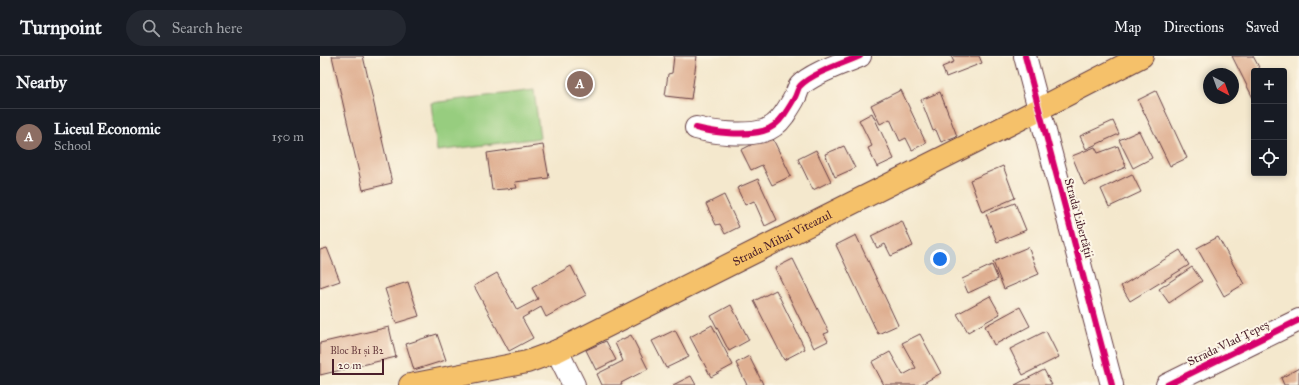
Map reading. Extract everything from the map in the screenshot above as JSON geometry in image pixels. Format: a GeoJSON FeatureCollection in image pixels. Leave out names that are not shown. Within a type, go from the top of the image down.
{"type":"FeatureCollection","features":[{"type":"Feature","properties":{"kind":"main road","name":"Strada Mihai Viteazul"},"geometry":{"type":"LineString","coordinates":[[410,385],[527,362],[557,351],[1142,56]]}},
{"type":"Feature","properties":{"kind":"street"},"geometry":{"type":"LineString","coordinates":[[696,128],[712,133],[764,131],[784,116],[799,86],[810,78],[860,56]]}},
{"type":"Feature","properties":{"kind":"street","name":"Strada Libertății"},"geometry":{"type":"LineString","coordinates":[[1025,56],[1112,385]]}},
{"type":"Feature","properties":{"kind":"street","name":"Strada Vlad Țepeș"},"geometry":{"type":"LineString","coordinates":[[1167,385],[1299,320]]}},
{"type":"Feature","properties":{"kind":"street"},"geometry":{"type":"LineString","coordinates":[[557,351],[574,385]]}},
{"type":"Feature","properties":{"kind":"green space"},"geometry":{"type":"Polygon","coordinates":[[[534,90],[540,138],[437,151],[431,103],[534,90]]]}},
{"type":"Feature","properties":{"kind":"building"},"geometry":{"type":"Polygon","coordinates":[[[332,56],[363,56],[392,183],[363,190],[332,56]]]}},
{"type":"Feature","properties":{"kind":"building"},"geometry":{"type":"Polygon","coordinates":[[[674,56],[697,56],[691,99],[665,96],[668,74],[672,73],[674,56]]]}},
{"type":"Feature","properties":{"kind":"building"},"geometry":{"type":"Polygon","coordinates":[[[951,56],[979,56],[982,63],[946,77],[942,67],[954,62],[951,56]]]}},
{"type":"Feature","properties":{"kind":"building"},"geometry":{"type":"Polygon","coordinates":[[[1232,56],[1253,56],[1259,68],[1251,68],[1251,94],[1239,68],[1232,56]]]}},
{"type":"Feature","properties":{"kind":"building"},"geometry":{"type":"Polygon","coordinates":[[[901,90],[926,143],[912,150],[906,138],[900,141],[890,119],[880,124],[871,105],[901,90]]]}},
{"type":"Feature","properties":{"kind":"building"},"geometry":{"type":"Polygon","coordinates":[[[1156,91],[1187,158],[1170,166],[1138,100],[1156,91]]]}},
{"type":"Feature","properties":{"kind":"building"},"geometry":{"type":"Polygon","coordinates":[[[940,92],[957,136],[941,142],[936,130],[933,131],[921,100],[940,92]]]}},
{"type":"Feature","properties":{"kind":"building"},"geometry":{"type":"Polygon","coordinates":[[[872,113],[894,159],[877,167],[868,148],[872,146],[859,120],[872,113]]]}},
{"type":"Feature","properties":{"kind":"building"},"geometry":{"type":"Polygon","coordinates":[[[1113,121],[1119,134],[1086,149],[1080,136],[1113,121]]]}},
{"type":"Feature","properties":{"kind":"building"},"geometry":{"type":"Polygon","coordinates":[[[1139,131],[1152,158],[1133,168],[1119,140],[1139,131]]]}},
{"type":"Feature","properties":{"kind":"building"},"geometry":{"type":"Polygon","coordinates":[[[771,135],[791,176],[772,185],[762,165],[751,170],[741,150],[771,135]]]}},
{"type":"Feature","properties":{"kind":"building"},"geometry":{"type":"Polygon","coordinates":[[[543,145],[549,178],[515,182],[517,188],[492,190],[487,153],[543,145]]]}},
{"type":"Feature","properties":{"kind":"building"},"geometry":{"type":"Polygon","coordinates":[[[844,146],[855,168],[835,177],[825,154],[844,146]]]}},
{"type":"Feature","properties":{"kind":"building"},"geometry":{"type":"Polygon","coordinates":[[[1118,146],[1126,167],[1084,185],[1072,156],[1095,147],[1098,153],[1118,146]]]}},
{"type":"Feature","properties":{"kind":"building"},"geometry":{"type":"Polygon","coordinates":[[[816,150],[831,181],[813,190],[798,159],[816,150]]]}},
{"type":"Feature","properties":{"kind":"building"},"geometry":{"type":"Polygon","coordinates":[[[1003,166],[1015,198],[982,212],[970,180],[1003,166]]]}},
{"type":"Feature","properties":{"kind":"building"},"geometry":{"type":"Polygon","coordinates":[[[1132,174],[1141,192],[1109,207],[1101,189],[1132,174]]]}},
{"type":"Feature","properties":{"kind":"building"},"geometry":{"type":"Polygon","coordinates":[[[758,179],[777,220],[765,226],[754,201],[745,205],[737,188],[758,179]]]}},
{"type":"Feature","properties":{"kind":"building"},"geometry":{"type":"Polygon","coordinates":[[[724,195],[739,227],[725,234],[720,224],[716,225],[706,204],[724,195]]]}},
{"type":"Feature","properties":{"kind":"building"},"geometry":{"type":"Polygon","coordinates":[[[1015,203],[1026,230],[997,242],[986,214],[1015,203]]]}},
{"type":"Feature","properties":{"kind":"building"},"geometry":{"type":"Polygon","coordinates":[[[902,221],[913,246],[891,256],[885,244],[877,248],[871,236],[902,221]]]}},
{"type":"Feature","properties":{"kind":"building"},"geometry":{"type":"Polygon","coordinates":[[[856,235],[898,325],[878,334],[836,245],[856,235]]]}},
{"type":"Feature","properties":{"kind":"building"},"geometry":{"type":"Polygon","coordinates":[[[1218,237],[1244,284],[1224,296],[1197,248],[1218,237]]]}},
{"type":"Feature","properties":{"kind":"building"},"geometry":{"type":"Polygon","coordinates":[[[1028,247],[1039,274],[1004,289],[993,262],[1028,247]]]}},
{"type":"Feature","properties":{"kind":"building"},"geometry":{"type":"Polygon","coordinates":[[[327,248],[340,281],[320,288],[320,250],[327,248]]]}},
{"type":"Feature","properties":{"kind":"building"},"geometry":{"type":"Polygon","coordinates":[[[1180,250],[1189,265],[1130,301],[1121,286],[1180,250]]]}},
{"type":"Feature","properties":{"kind":"building"},"geometry":{"type":"Polygon","coordinates":[[[793,259],[829,332],[824,334],[828,341],[814,348],[775,268],[793,259]]]}},
{"type":"Feature","properties":{"kind":"building"},"geometry":{"type":"Polygon","coordinates":[[[992,265],[998,279],[968,293],[962,279],[992,265]]]}},
{"type":"Feature","properties":{"kind":"building"},"geometry":{"type":"Polygon","coordinates":[[[571,266],[586,295],[546,317],[541,307],[522,318],[533,338],[509,351],[474,286],[497,273],[517,310],[538,299],[532,288],[571,266]]]}},
{"type":"Feature","properties":{"kind":"building"},"geometry":{"type":"Polygon","coordinates":[[[1192,267],[1202,281],[1169,303],[1159,289],[1192,267]]]}},
{"type":"Feature","properties":{"kind":"building"},"geometry":{"type":"Polygon","coordinates":[[[408,282],[419,316],[396,323],[385,289],[408,282]]]}},
{"type":"Feature","properties":{"kind":"building"},"geometry":{"type":"Polygon","coordinates":[[[776,290],[805,349],[784,360],[754,301],[776,290]]]}},
{"type":"Feature","properties":{"kind":"building"},"geometry":{"type":"Polygon","coordinates":[[[990,296],[1000,314],[968,332],[957,314],[990,296]]]}},
{"type":"Feature","properties":{"kind":"building"},"geometry":{"type":"Polygon","coordinates":[[[731,305],[749,340],[729,351],[711,316],[731,305]]]}},
{"type":"Feature","properties":{"kind":"building"},"geometry":{"type":"Polygon","coordinates":[[[1020,307],[1030,326],[994,345],[985,326],[1020,307]]]}},
{"type":"Feature","properties":{"kind":"building"},"geometry":{"type":"Polygon","coordinates":[[[712,325],[733,365],[711,377],[690,337],[712,325]]]}},
{"type":"Feature","properties":{"kind":"building"},"geometry":{"type":"Polygon","coordinates":[[[389,327],[396,357],[320,375],[320,343],[389,327]]]}},
{"type":"Feature","properties":{"kind":"building"},"geometry":{"type":"Polygon","coordinates":[[[675,330],[689,357],[666,368],[652,341],[675,330]]]}},
{"type":"Feature","properties":{"kind":"building"},"geometry":{"type":"Polygon","coordinates":[[[1046,331],[1059,357],[1023,375],[1010,349],[1046,331]]]}},
{"type":"Feature","properties":{"kind":"building"},"geometry":{"type":"Polygon","coordinates":[[[437,334],[446,360],[414,370],[406,344],[437,334]]]}},
{"type":"Feature","properties":{"kind":"building"},"geometry":{"type":"Polygon","coordinates":[[[920,334],[941,373],[920,385],[884,385],[872,362],[890,352],[903,375],[916,368],[902,343],[920,334]]]}},
{"type":"Feature","properties":{"kind":"building"},"geometry":{"type":"Polygon","coordinates":[[[631,335],[648,369],[621,383],[622,385],[602,385],[597,374],[623,361],[615,343],[631,335]]]}},
{"type":"Feature","properties":{"kind":"building"},"geometry":{"type":"Polygon","coordinates":[[[606,341],[616,360],[596,370],[586,350],[606,341]]]}},
{"type":"Feature","properties":{"kind":"building"},"geometry":{"type":"Polygon","coordinates":[[[749,356],[763,384],[747,385],[736,363],[749,356]]]}},
{"type":"Feature","properties":{"kind":"building"},"geometry":{"type":"Polygon","coordinates":[[[1299,368],[1299,385],[1284,385],[1281,378],[1299,368]]]}},
{"type":"Feature","properties":{"kind":"building"},"geometry":{"type":"Polygon","coordinates":[[[1044,370],[1052,385],[1015,385],[1044,370]]]}},
{"type":"Feature","properties":{"kind":"building"},"geometry":{"type":"Polygon","coordinates":[[[691,376],[696,385],[673,385],[691,376]]]}},
{"type":"Feature","properties":{"kind":"cycle path"},"geometry":{"type":"LineString","coordinates":[[696,128],[738,134],[755,133],[769,129],[782,118],[793,102],[799,87],[805,81],[837,65],[860,56]]}},
{"type":"Feature","properties":{"kind":"cycle path"},"geometry":{"type":"LineString","coordinates":[[1025,56],[1112,385]]}},
{"type":"Feature","properties":{"kind":"cycle path"},"geometry":{"type":"LineString","coordinates":[[1167,385],[1299,320]]}},
{"type":"Feature","properties":{"kind":"place","name":"Liceul Economic"},"geometry":{"type":"Point","coordinates":[580,84]}}]}
